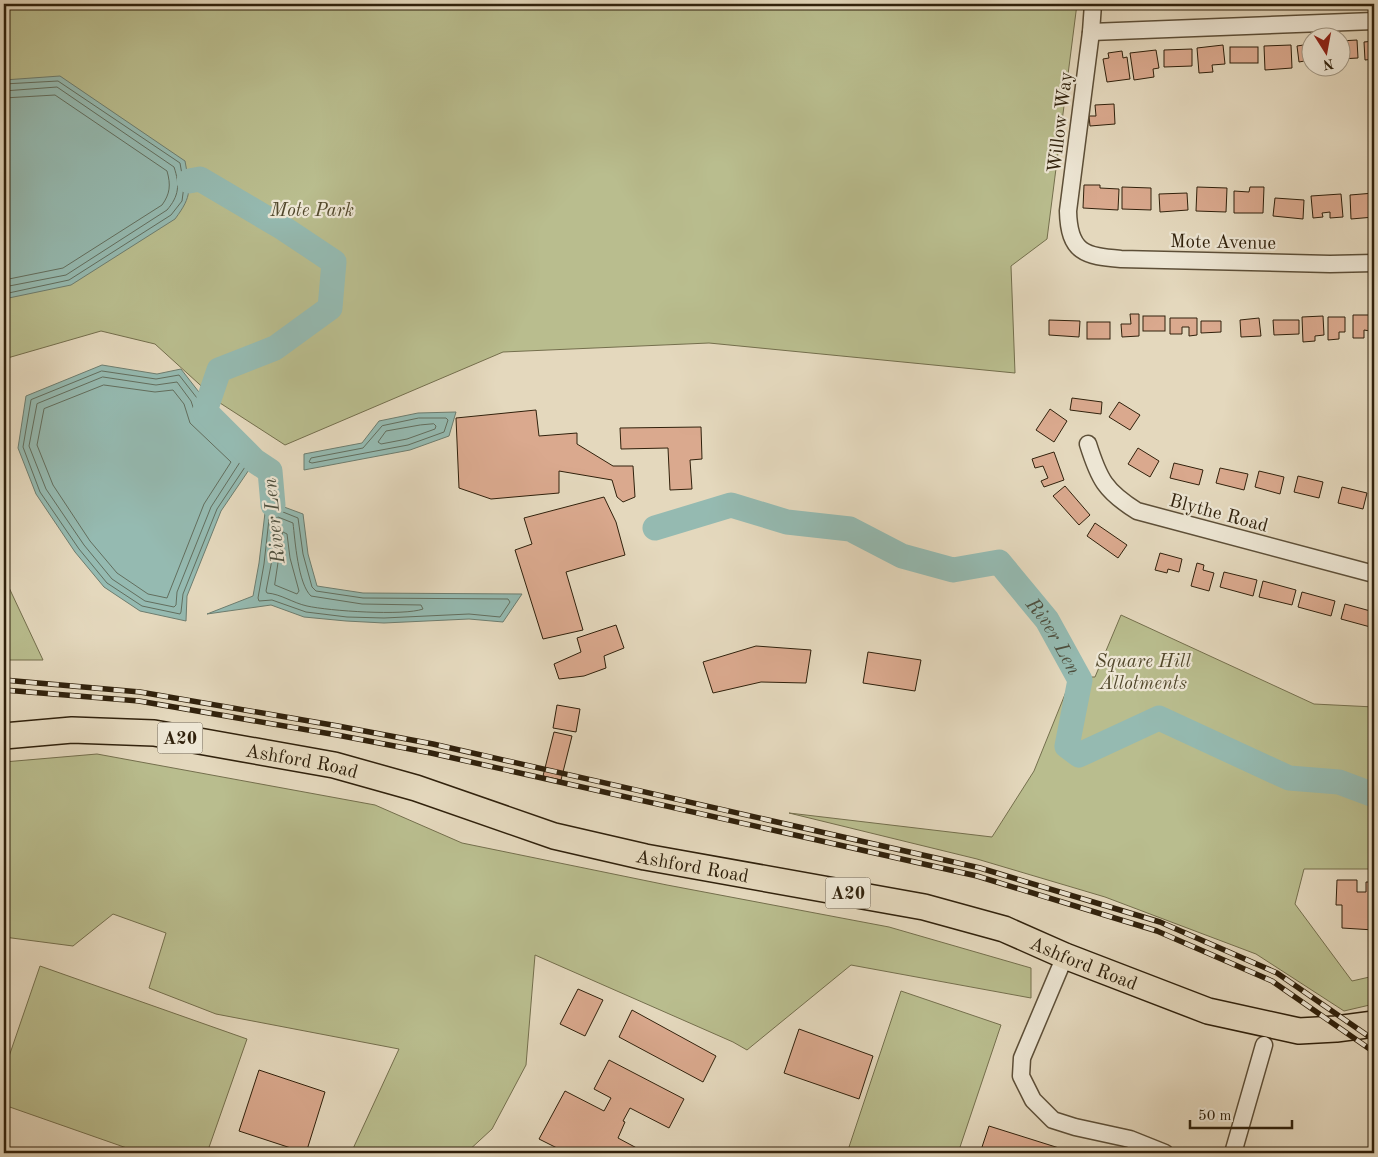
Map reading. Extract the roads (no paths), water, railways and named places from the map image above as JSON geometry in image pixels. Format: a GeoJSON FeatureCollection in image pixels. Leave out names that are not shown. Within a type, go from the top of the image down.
{"type":"FeatureCollection","features":[{"type":"Feature","properties":{"kind":"main road","name":"Ashford Road"},"geometry":{"type":"LineString","coordinates":[[4,736],[72,730],[154,733],[334,766],[416,788],[554,836],[645,857],[924,907],[1004,929],[1065,956],[1208,1011],[1299,1031],[1374,1024]]}},
{"type":"Feature","properties":{"kind":"street","name":"Willow Way"},"geometry":{"type":"LineString","coordinates":[[1076,244],[1068,230],[1068,211],[1093,4]]}},
{"type":"Feature","properties":{"kind":"street"},"geometry":{"type":"LineString","coordinates":[[1091,32],[1374,20]]}},
{"type":"Feature","properties":{"kind":"street","name":"Mote Avenue"},"geometry":{"type":"LineString","coordinates":[[1076,244],[1086,254],[1095,257],[1122,259],[1330,264],[1374,263]]}},
{"type":"Feature","properties":{"kind":"street","name":"Blythe Road"},"geometry":{"type":"LineString","coordinates":[[1088,444],[1097,472],[1107,487],[1120,500],[1137,511],[1374,574]]}},
{"type":"Feature","properties":{"kind":"street"},"geometry":{"type":"LineString","coordinates":[[1065,956],[1022,1058],[1021,1076],[1033,1100],[1053,1120],[1075,1127],[1130,1138],[1165,1153]]}},
{"type":"Feature","properties":{"kind":"street"},"geometry":{"type":"LineString","coordinates":[[1233,1153],[1264,1044]]}},
{"type":"Feature","properties":{"kind":"water"},"geometry":{"type":"Polygon","coordinates":[[[60,76],[185,161],[189,192],[185,204],[175,219],[71,285],[4,299],[4,80],[60,76]]]}},
{"type":"Feature","properties":{"kind":"water"},"geometry":{"type":"Polygon","coordinates":[[[102,365],[157,374],[181,369],[202,396],[205,411],[240,445],[253,449],[255,461],[221,511],[187,596],[186,621],[140,611],[104,587],[75,552],[36,494],[18,448],[26,396],[102,365]]]}},
{"type":"Feature","properties":{"kind":"water"},"geometry":{"type":"Polygon","coordinates":[[[456,412],[449,436],[410,450],[304,470],[304,454],[362,443],[379,421],[418,413],[456,412]]]}},
{"type":"Feature","properties":{"kind":"water"},"geometry":{"type":"Polygon","coordinates":[[[279,469],[276,504],[303,514],[308,554],[317,586],[363,593],[522,594],[503,622],[469,619],[384,623],[346,621],[304,617],[271,605],[207,614],[253,596],[270,471],[279,469]]]}},
{"type":"Feature","properties":{"kind":"waterway","name":"River Len"},"geometry":{"type":"LineString","coordinates":[[189,181],[200,179],[283,228],[334,262],[330,308],[275,348],[219,370],[205,411],[255,461],[270,471],[273,505]]}},
{"type":"Feature","properties":{"kind":"waterway","name":"River Len"},"geometry":{"type":"LineString","coordinates":[[655,528],[731,505],[787,522],[850,529],[902,556],[953,570],[999,562],[1047,620],[1080,680],[1067,746],[1079,755],[1159,718],[1289,778],[1339,782],[1374,795]]}},
{"type":"Feature","properties":{"kind":"railway"},"geometry":{"type":"LineString","coordinates":[[4,680],[140,692],[433,744],[980,868],[1160,922],[1277,973],[1374,1040]]}},
{"type":"Feature","properties":{"kind":"railway"},"geometry":{"type":"LineString","coordinates":[[4,690],[139,701],[337,735],[431,753],[977,876],[1157,931],[1272,981],[1374,1052]]}},
{"type":"Feature","properties":{"kind":"park label","name":"Mote Park"},"geometry":{"type":"Point","coordinates":[312,209]}},
{"type":"Feature","properties":{"kind":"park label","name":"Square Hill Allotments"},"geometry":{"type":"Point","coordinates":[1143,671]}}]}
